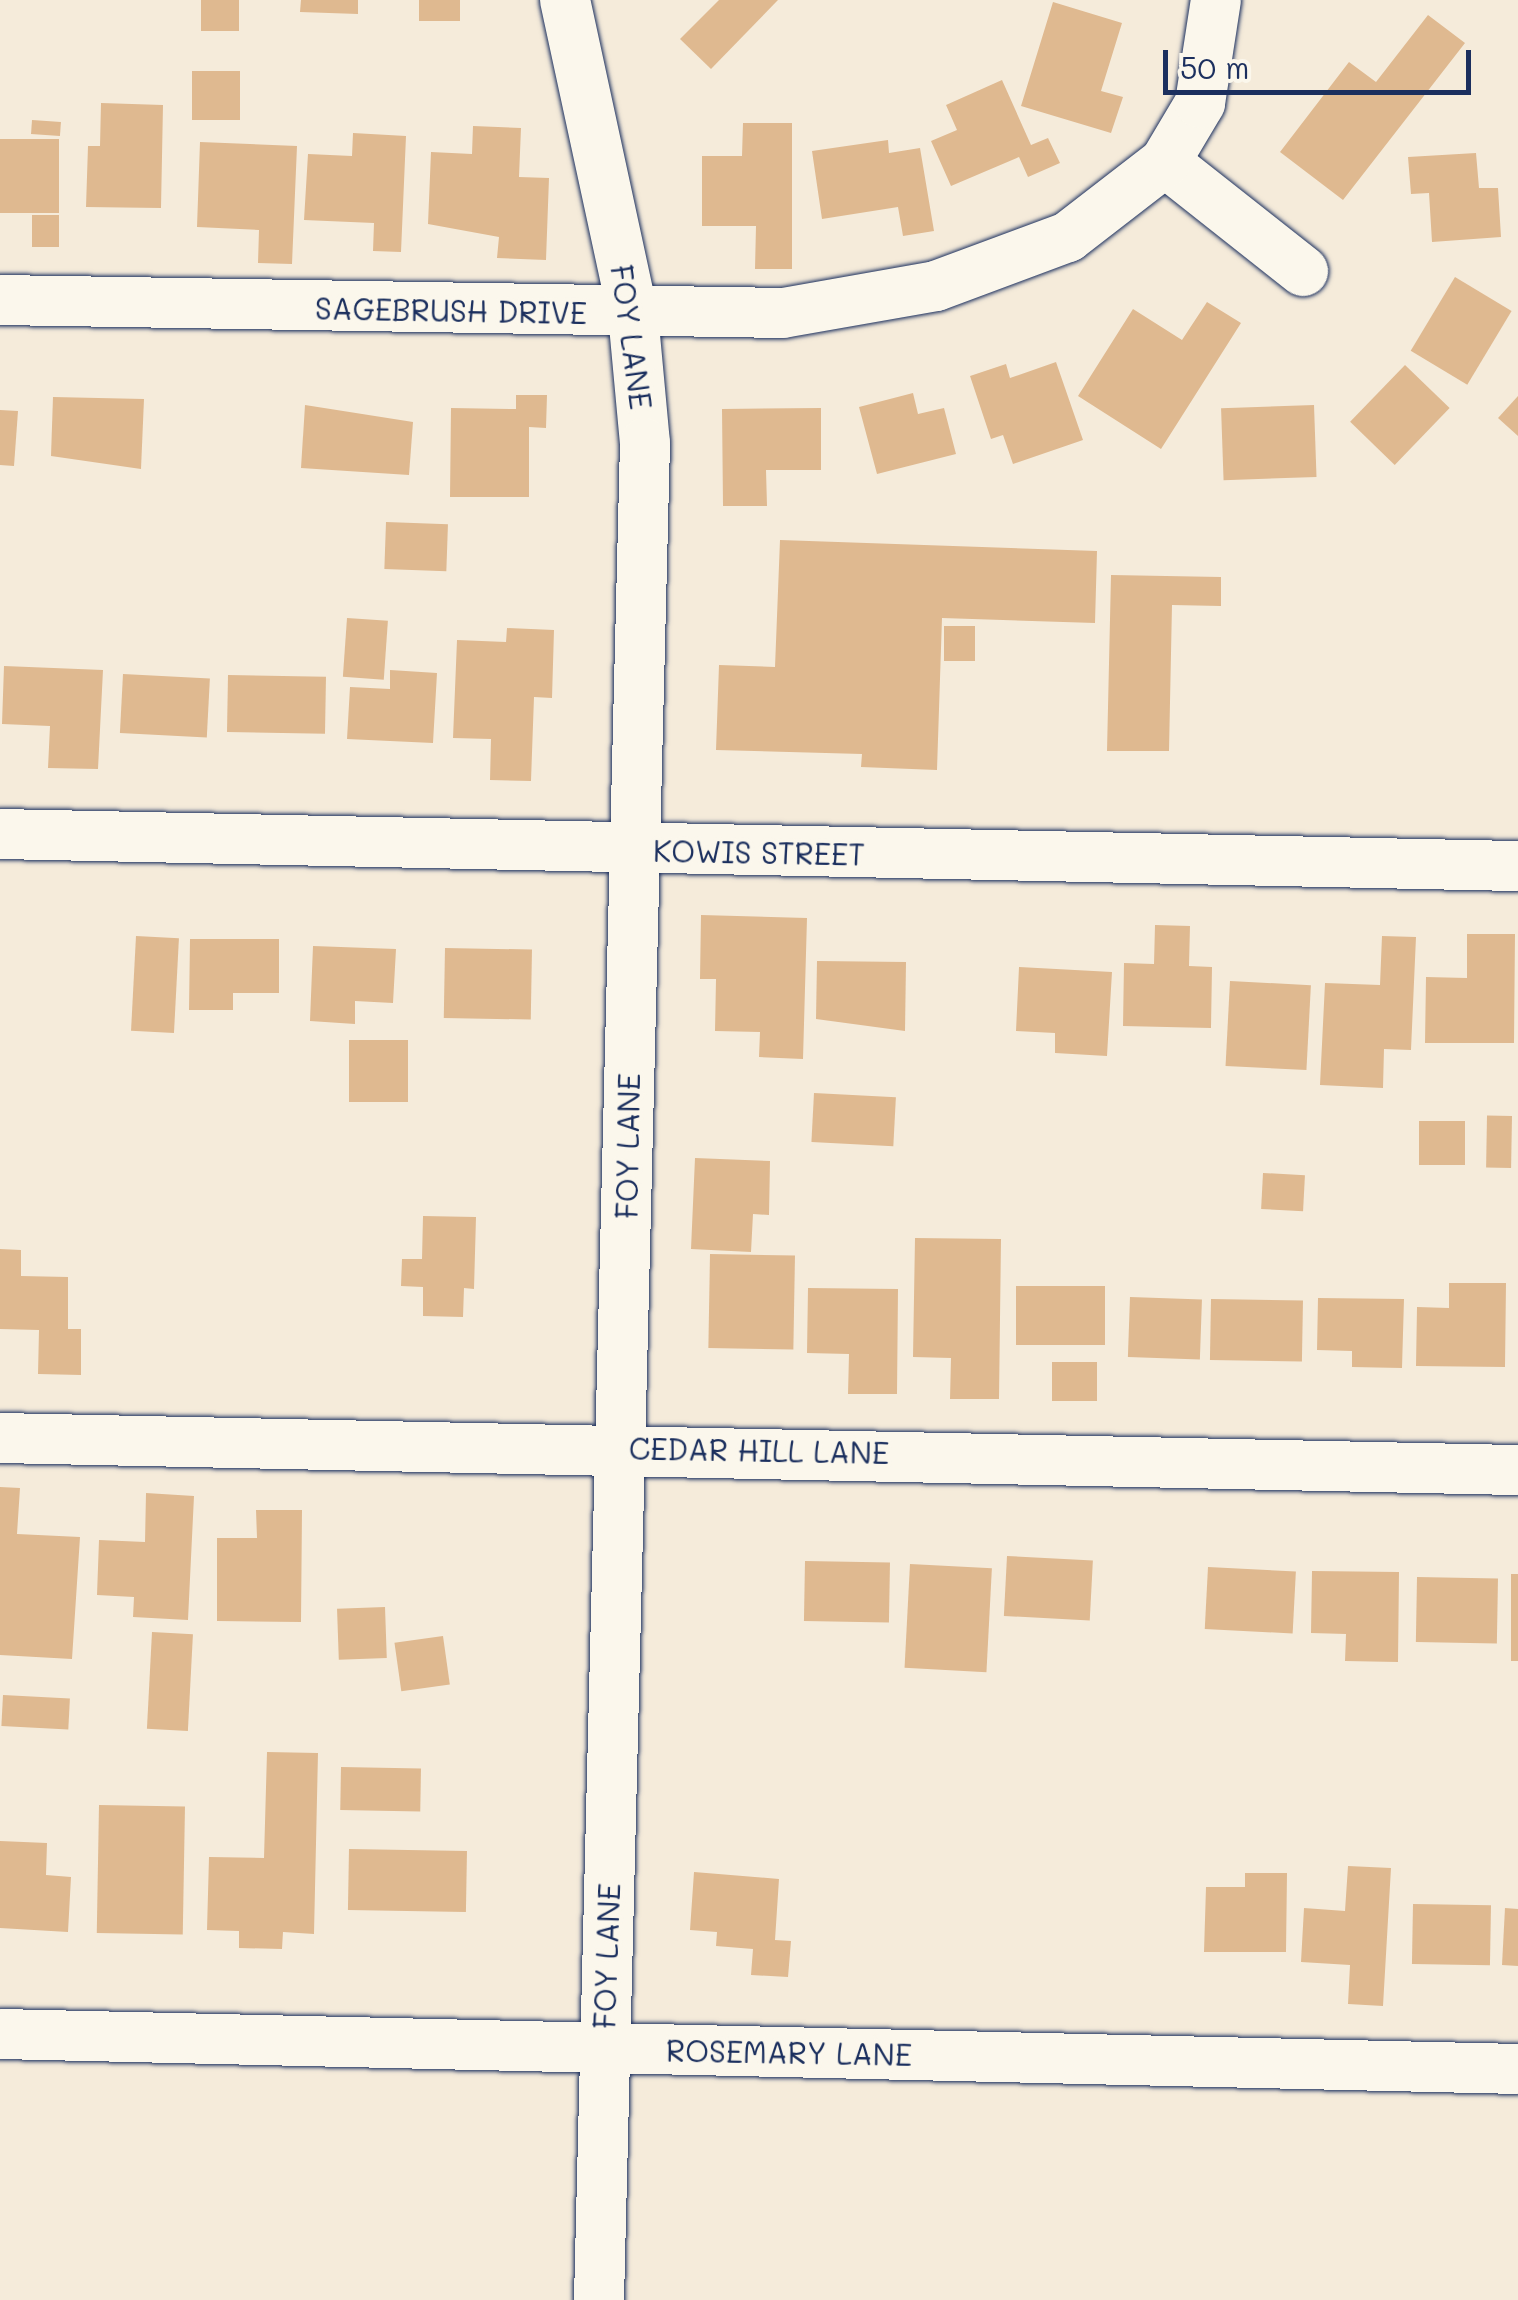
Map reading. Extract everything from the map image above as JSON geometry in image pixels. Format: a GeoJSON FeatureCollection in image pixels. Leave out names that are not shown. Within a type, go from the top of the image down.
{"type":"FeatureCollection","features":[{"type":"Feature","properties":{"kind":"street","name":"FOY LANE"},"geometry":{"type":"LineString","coordinates":[[564,0],[633,314],[645,443],[599,2300]]}},
{"type":"Feature","properties":{"kind":"street"},"geometry":{"type":"LineString","coordinates":[[1216,0],[1200,103],[1165,162],[1303,271]]}},
{"type":"Feature","properties":{"kind":"street","name":"SAGEBRUSH DRIVE"},"geometry":{"type":"LineString","coordinates":[[0,300],[633,314],[784,313],[936,286],[1068,237],[1165,162]]}},
{"type":"Feature","properties":{"kind":"street","name":"KOWIS STREET"},"geometry":{"type":"LineString","coordinates":[[0,834],[1518,866]]}},
{"type":"Feature","properties":{"kind":"street","name":"CEDAR HILL LANE"},"geometry":{"type":"LineString","coordinates":[[0,1438],[621,1447],[1518,1470]]}},
{"type":"Feature","properties":{"kind":"street","name":"ROSEMARY LANE"},"geometry":{"type":"LineString","coordinates":[[0,2034],[1518,2069]]}},
{"type":"Feature","properties":{"kind":"building"},"geometry":{"type":"Polygon","coordinates":[[[201,0],[239,0],[239,31],[201,31],[201,0]]]}},
{"type":"Feature","properties":{"kind":"building"},"geometry":{"type":"Polygon","coordinates":[[[301,0],[358,0],[358,14],[300,12],[301,0]]]}},
{"type":"Feature","properties":{"kind":"building"},"geometry":{"type":"Polygon","coordinates":[[[419,0],[460,0],[460,21],[419,21],[419,0]]]}},
{"type":"Feature","properties":{"kind":"building"},"geometry":{"type":"Polygon","coordinates":[[[719,0],[778,0],[711,69],[680,39],[719,0]]]}},
{"type":"Feature","properties":{"kind":"building"},"geometry":{"type":"Polygon","coordinates":[[[1053,2],[1122,23],[1101,91],[1123,97],[1111,133],[1021,106],[1053,2]]]}},
{"type":"Feature","properties":{"kind":"building"},"geometry":{"type":"Polygon","coordinates":[[[1428,15],[1465,43],[1343,200],[1280,152],[1349,62],[1376,82],[1428,15]]]}},
{"type":"Feature","properties":{"kind":"building"},"geometry":{"type":"Polygon","coordinates":[[[192,71],[240,71],[240,120],[192,120],[192,71]]]}},
{"type":"Feature","properties":{"kind":"building"},"geometry":{"type":"Polygon","coordinates":[[[1002,80],[1031,145],[1048,138],[1060,163],[1028,177],[1019,157],[951,186],[931,141],[957,130],[946,105],[1002,80]]]}},
{"type":"Feature","properties":{"kind":"building"},"geometry":{"type":"Polygon","coordinates":[[[101,103],[163,105],[161,208],[86,207],[88,146],[100,146],[101,103]]]}},
{"type":"Feature","properties":{"kind":"building"},"geometry":{"type":"Polygon","coordinates":[[[32,120],[61,122],[60,136],[31,134],[32,120]]]}},
{"type":"Feature","properties":{"kind":"building"},"geometry":{"type":"Polygon","coordinates":[[[743,123],[792,123],[792,269],[755,269],[756,226],[702,226],[702,156],[742,156],[743,123]]]}},
{"type":"Feature","properties":{"kind":"building"},"geometry":{"type":"Polygon","coordinates":[[[473,126],[521,128],[519,177],[549,178],[546,260],[497,258],[499,237],[428,224],[431,152],[472,154],[473,126]]]}},
{"type":"Feature","properties":{"kind":"building"},"geometry":{"type":"Polygon","coordinates":[[[353,133],[406,136],[401,252],[373,251],[374,223],[304,220],[308,154],[352,156],[353,133]]]}},
{"type":"Feature","properties":{"kind":"building"},"geometry":{"type":"Polygon","coordinates":[[[0,139],[59,139],[59,213],[0,213],[0,139]]]}},
{"type":"Feature","properties":{"kind":"building"},"geometry":{"type":"Polygon","coordinates":[[[888,140],[889,153],[920,148],[934,231],[903,236],[898,207],[822,219],[812,151],[888,140]]]}},
{"type":"Feature","properties":{"kind":"building"},"geometry":{"type":"Polygon","coordinates":[[[200,142],[297,146],[292,264],[258,263],[259,230],[197,227],[200,142]]]}},
{"type":"Feature","properties":{"kind":"building"},"geometry":{"type":"Polygon","coordinates":[[[1476,153],[1479,188],[1498,188],[1501,237],[1432,242],[1429,193],[1411,194],[1408,157],[1476,153]]]}},
{"type":"Feature","properties":{"kind":"building"},"geometry":{"type":"Polygon","coordinates":[[[32,215],[59,215],[59,247],[32,247],[32,215]]]}},
{"type":"Feature","properties":{"kind":"building"},"geometry":{"type":"Polygon","coordinates":[[[1455,277],[1512,311],[1467,385],[1411,351],[1455,277]]]}},
{"type":"Feature","properties":{"kind":"building"},"geometry":{"type":"Polygon","coordinates":[[[1207,302],[1241,323],[1161,449],[1078,396],[1133,309],[1182,340],[1207,302]]]}},
{"type":"Feature","properties":{"kind":"building"},"geometry":{"type":"Polygon","coordinates":[[[1056,362],[1083,440],[1013,464],[1003,435],[991,439],[970,376],[1006,364],[1010,378],[1056,362]]]}},
{"type":"Feature","properties":{"kind":"building"},"geometry":{"type":"Polygon","coordinates":[[[1405,365],[1450,408],[1395,465],[1350,422],[1405,365]]]}},
{"type":"Feature","properties":{"kind":"building"},"geometry":{"type":"Polygon","coordinates":[[[913,393],[918,414],[944,408],[956,454],[877,474],[859,407],[913,393]]]}},
{"type":"Feature","properties":{"kind":"building"},"geometry":{"type":"Polygon","coordinates":[[[516,395],[547,395],[546,428],[529,427],[529,497],[450,497],[451,408],[516,409],[516,395]]]}},
{"type":"Feature","properties":{"kind":"building"},"geometry":{"type":"Polygon","coordinates":[[[1518,396],[1518,436],[1498,418],[1518,396]]]}},
{"type":"Feature","properties":{"kind":"building"},"geometry":{"type":"Polygon","coordinates":[[[53,397],[144,399],[141,469],[51,456],[53,397]]]}},
{"type":"Feature","properties":{"kind":"building"},"geometry":{"type":"Polygon","coordinates":[[[305,405],[413,422],[409,475],[301,468],[305,405]]]}},
{"type":"Feature","properties":{"kind":"building"},"geometry":{"type":"Polygon","coordinates":[[[1314,405],[1317,477],[1224,480],[1221,408],[1314,405]]]}},
{"type":"Feature","properties":{"kind":"building"},"geometry":{"type":"Polygon","coordinates":[[[821,408],[821,470],[766,470],[767,506],[723,506],[722,409],[821,408]]]}},
{"type":"Feature","properties":{"kind":"building"},"geometry":{"type":"Polygon","coordinates":[[[0,410],[18,411],[14,466],[0,465],[0,410]]]}},
{"type":"Feature","properties":{"kind":"building"},"geometry":{"type":"Polygon","coordinates":[[[386,522],[448,524],[446,571],[384,569],[386,522]]]}},
{"type":"Feature","properties":{"kind":"building"},"geometry":{"type":"Polygon","coordinates":[[[780,540],[1097,551],[1095,623],[942,618],[937,770],[861,767],[862,754],[716,750],[719,665],[775,667],[780,540]]]}},
{"type":"Feature","properties":{"kind":"building"},"geometry":{"type":"Polygon","coordinates":[[[1111,575],[1221,577],[1221,606],[1172,605],[1169,751],[1107,751],[1111,575]]]}},
{"type":"Feature","properties":{"kind":"building"},"geometry":{"type":"Polygon","coordinates":[[[347,618],[388,621],[384,680],[343,677],[347,618]]]}},
{"type":"Feature","properties":{"kind":"building"},"geometry":{"type":"Polygon","coordinates":[[[944,626],[975,626],[975,661],[944,661],[944,626]]]}},
{"type":"Feature","properties":{"kind":"building"},"geometry":{"type":"Polygon","coordinates":[[[507,628],[554,630],[552,698],[534,697],[531,781],[490,780],[491,739],[453,738],[457,640],[506,642],[507,628]]]}},
{"type":"Feature","properties":{"kind":"building"},"geometry":{"type":"Polygon","coordinates":[[[4,666],[103,670],[98,769],[48,768],[50,726],[2,724],[4,666]]]}},
{"type":"Feature","properties":{"kind":"building"},"geometry":{"type":"Polygon","coordinates":[[[390,670],[437,673],[433,743],[347,739],[350,687],[390,689],[390,670]]]}},
{"type":"Feature","properties":{"kind":"building"},"geometry":{"type":"Polygon","coordinates":[[[123,674],[210,679],[207,737],[120,733],[123,674]]]}},
{"type":"Feature","properties":{"kind":"building"},"geometry":{"type":"Polygon","coordinates":[[[228,675],[326,677],[325,734],[227,732],[228,675]]]}},
{"type":"Feature","properties":{"kind":"building"},"geometry":{"type":"Polygon","coordinates":[[[701,915],[807,918],[803,1059],[759,1057],[760,1032],[715,1031],[716,979],[700,979],[701,915]]]}},
{"type":"Feature","properties":{"kind":"building"},"geometry":{"type":"Polygon","coordinates":[[[1155,925],[1190,926],[1189,966],[1212,967],[1211,1028],[1123,1026],[1124,963],[1154,964],[1155,925]]]}},
{"type":"Feature","properties":{"kind":"building"},"geometry":{"type":"Polygon","coordinates":[[[1467,934],[1515,934],[1514,1043],[1425,1043],[1426,977],[1467,978],[1467,934]]]}},
{"type":"Feature","properties":{"kind":"building"},"geometry":{"type":"Polygon","coordinates":[[[136,936],[179,938],[174,1033],[131,1031],[136,936]]]}},
{"type":"Feature","properties":{"kind":"building"},"geometry":{"type":"Polygon","coordinates":[[[1382,936],[1416,937],[1411,1050],[1384,1049],[1383,1088],[1320,1085],[1325,983],[1380,985],[1382,936]]]}},
{"type":"Feature","properties":{"kind":"building"},"geometry":{"type":"Polygon","coordinates":[[[190,939],[279,939],[279,993],[233,993],[233,1010],[189,1010],[190,939]]]}},
{"type":"Feature","properties":{"kind":"building"},"geometry":{"type":"Polygon","coordinates":[[[313,946],[396,949],[393,1003],[355,1001],[355,1024],[310,1021],[313,946]]]}},
{"type":"Feature","properties":{"kind":"building"},"geometry":{"type":"Polygon","coordinates":[[[445,948],[532,950],[531,1020],[444,1018],[445,948]]]}},
{"type":"Feature","properties":{"kind":"building"},"geometry":{"type":"Polygon","coordinates":[[[817,961],[906,962],[905,1031],[816,1019],[817,961]]]}},
{"type":"Feature","properties":{"kind":"building"},"geometry":{"type":"Polygon","coordinates":[[[1019,967],[1112,972],[1107,1056],[1055,1053],[1055,1033],[1016,1031],[1019,967]]]}},
{"type":"Feature","properties":{"kind":"building"},"geometry":{"type":"Polygon","coordinates":[[[1230,981],[1311,985],[1306,1070],[1226,1066],[1230,981]]]}},
{"type":"Feature","properties":{"kind":"building"},"geometry":{"type":"Polygon","coordinates":[[[349,1040],[408,1040],[408,1102],[349,1102],[349,1040]]]}},
{"type":"Feature","properties":{"kind":"building"},"geometry":{"type":"Polygon","coordinates":[[[814,1093],[896,1097],[893,1146],[811,1142],[814,1093]]]}},
{"type":"Feature","properties":{"kind":"building"},"geometry":{"type":"Polygon","coordinates":[[[1487,1116],[1512,1116],[1511,1168],[1486,1168],[1487,1116]]]}},
{"type":"Feature","properties":{"kind":"building"},"geometry":{"type":"Polygon","coordinates":[[[1419,1121],[1465,1121],[1465,1165],[1419,1165],[1419,1121]]]}},
{"type":"Feature","properties":{"kind":"building"},"geometry":{"type":"Polygon","coordinates":[[[695,1158],[770,1161],[769,1215],[753,1214],[751,1252],[691,1249],[695,1158]]]}},
{"type":"Feature","properties":{"kind":"building"},"geometry":{"type":"Polygon","coordinates":[[[1263,1173],[1305,1175],[1303,1211],[1261,1209],[1263,1173]]]}},
{"type":"Feature","properties":{"kind":"building"},"geometry":{"type":"Polygon","coordinates":[[[423,1216],[476,1217],[474,1289],[464,1288],[463,1317],[423,1316],[423,1287],[401,1286],[402,1259],[422,1259],[423,1216]]]}},
{"type":"Feature","properties":{"kind":"building"},"geometry":{"type":"Polygon","coordinates":[[[915,1238],[1001,1239],[999,1399],[950,1399],[951,1358],[913,1357],[915,1238]]]}},
{"type":"Feature","properties":{"kind":"building"},"geometry":{"type":"Polygon","coordinates":[[[0,1249],[21,1250],[21,1276],[68,1277],[68,1329],[81,1329],[81,1375],[38,1374],[39,1330],[0,1329],[0,1249]]]}},
{"type":"Feature","properties":{"kind":"building"},"geometry":{"type":"Polygon","coordinates":[[[710,1254],[795,1255],[793,1349],[708,1348],[710,1254]]]}},
{"type":"Feature","properties":{"kind":"building"},"geometry":{"type":"Polygon","coordinates":[[[1449,1283],[1506,1283],[1505,1367],[1416,1366],[1417,1307],[1449,1308],[1449,1283]]]}},
{"type":"Feature","properties":{"kind":"building"},"geometry":{"type":"Polygon","coordinates":[[[1016,1286],[1105,1286],[1105,1345],[1016,1345],[1016,1286]]]}},
{"type":"Feature","properties":{"kind":"building"},"geometry":{"type":"Polygon","coordinates":[[[808,1288],[898,1289],[897,1394],[848,1394],[849,1354],[807,1353],[808,1288]]]}},
{"type":"Feature","properties":{"kind":"building"},"geometry":{"type":"Polygon","coordinates":[[[1130,1297],[1202,1300],[1200,1359],[1128,1357],[1130,1297]]]}},
{"type":"Feature","properties":{"kind":"building"},"geometry":{"type":"Polygon","coordinates":[[[1318,1298],[1404,1299],[1402,1368],[1352,1367],[1352,1351],[1317,1350],[1318,1298]]]}},
{"type":"Feature","properties":{"kind":"building"},"geometry":{"type":"Polygon","coordinates":[[[1211,1299],[1303,1301],[1302,1362],[1210,1360],[1211,1299]]]}},
{"type":"Feature","properties":{"kind":"building"},"geometry":{"type":"Polygon","coordinates":[[[1052,1362],[1097,1362],[1097,1401],[1052,1401],[1052,1362]]]}},
{"type":"Feature","properties":{"kind":"building"},"geometry":{"type":"Polygon","coordinates":[[[0,1487],[20,1488],[17,1534],[80,1537],[72,1659],[0,1655],[0,1487]]]}},
{"type":"Feature","properties":{"kind":"building"},"geometry":{"type":"Polygon","coordinates":[[[146,1493],[194,1496],[188,1620],[133,1617],[134,1597],[97,1595],[99,1540],[145,1542],[146,1493]]]}},
{"type":"Feature","properties":{"kind":"building"},"geometry":{"type":"Polygon","coordinates":[[[256,1510],[302,1510],[301,1622],[217,1621],[217,1538],[257,1538],[256,1510]]]}},
{"type":"Feature","properties":{"kind":"building"},"geometry":{"type":"Polygon","coordinates":[[[1007,1556],[1093,1561],[1090,1620],[1004,1616],[1007,1556]]]}},
{"type":"Feature","properties":{"kind":"building"},"geometry":{"type":"Polygon","coordinates":[[[805,1561],[890,1562],[889,1622],[804,1621],[805,1561]]]}},
{"type":"Feature","properties":{"kind":"building"},"geometry":{"type":"Polygon","coordinates":[[[910,1564],[992,1568],[986,1672],[905,1668],[910,1564]]]}},
{"type":"Feature","properties":{"kind":"building"},"geometry":{"type":"Polygon","coordinates":[[[1208,1567],[1296,1572],[1293,1634],[1205,1629],[1208,1567]]]}},
{"type":"Feature","properties":{"kind":"building"},"geometry":{"type":"Polygon","coordinates":[[[1312,1571],[1399,1572],[1398,1662],[1345,1661],[1346,1634],[1311,1633],[1312,1571]]]}},
{"type":"Feature","properties":{"kind":"building"},"geometry":{"type":"Polygon","coordinates":[[[1511,1574],[1518,1574],[1518,1661],[1511,1661],[1511,1574]]]}},
{"type":"Feature","properties":{"kind":"building"},"geometry":{"type":"Polygon","coordinates":[[[1417,1577],[1498,1578],[1497,1643],[1416,1642],[1417,1577]]]}},
{"type":"Feature","properties":{"kind":"building"},"geometry":{"type":"Polygon","coordinates":[[[385,1607],[387,1658],[339,1660],[337,1609],[385,1607]]]}},
{"type":"Feature","properties":{"kind":"building"},"geometry":{"type":"Polygon","coordinates":[[[152,1632],[193,1634],[188,1731],[147,1729],[152,1632]]]}},
{"type":"Feature","properties":{"kind":"building"},"geometry":{"type":"Polygon","coordinates":[[[443,1636],[450,1685],[401,1691],[394,1643],[443,1636]]]}},
{"type":"Feature","properties":{"kind":"building"},"geometry":{"type":"Polygon","coordinates":[[[3,1695],[70,1699],[68,1729],[1,1726],[3,1695]]]}},
{"type":"Feature","properties":{"kind":"building"},"geometry":{"type":"Polygon","coordinates":[[[267,1752],[318,1753],[314,1934],[283,1932],[282,1949],[239,1948],[239,1931],[207,1930],[209,1857],[264,1858],[267,1752]]]}},
{"type":"Feature","properties":{"kind":"building"},"geometry":{"type":"Polygon","coordinates":[[[341,1767],[421,1768],[420,1811],[340,1810],[341,1767]]]}},
{"type":"Feature","properties":{"kind":"building"},"geometry":{"type":"Polygon","coordinates":[[[99,1805],[185,1807],[183,1934],[97,1933],[99,1805]]]}},
{"type":"Feature","properties":{"kind":"building"},"geometry":{"type":"Polygon","coordinates":[[[0,1841],[47,1843],[46,1875],[71,1877],[68,1932],[0,1928],[0,1841]]]}},
{"type":"Feature","properties":{"kind":"building"},"geometry":{"type":"Polygon","coordinates":[[[349,1849],[467,1851],[466,1912],[348,1910],[349,1849]]]}},
{"type":"Feature","properties":{"kind":"building"},"geometry":{"type":"Polygon","coordinates":[[[1348,1866],[1391,1868],[1383,2006],[1348,2004],[1350,1965],[1301,1962],[1304,1908],[1345,1911],[1348,1866]]]}},
{"type":"Feature","properties":{"kind":"building"},"geometry":{"type":"Polygon","coordinates":[[[694,1872],[779,1879],[775,1940],[791,1941],[788,1977],[751,1975],[753,1949],[716,1946],[717,1932],[690,1930],[694,1872]]]}},
{"type":"Feature","properties":{"kind":"building"},"geometry":{"type":"Polygon","coordinates":[[[1245,1873],[1287,1873],[1286,1952],[1204,1952],[1206,1887],[1245,1887],[1245,1873]]]}},
{"type":"Feature","properties":{"kind":"building"},"geometry":{"type":"Polygon","coordinates":[[[1413,1904],[1491,1905],[1490,1965],[1412,1964],[1413,1904]]]}},
{"type":"Feature","properties":{"kind":"building"},"geometry":{"type":"Polygon","coordinates":[[[1505,1908],[1518,1909],[1518,1966],[1502,1965],[1505,1908]]]}}]}
